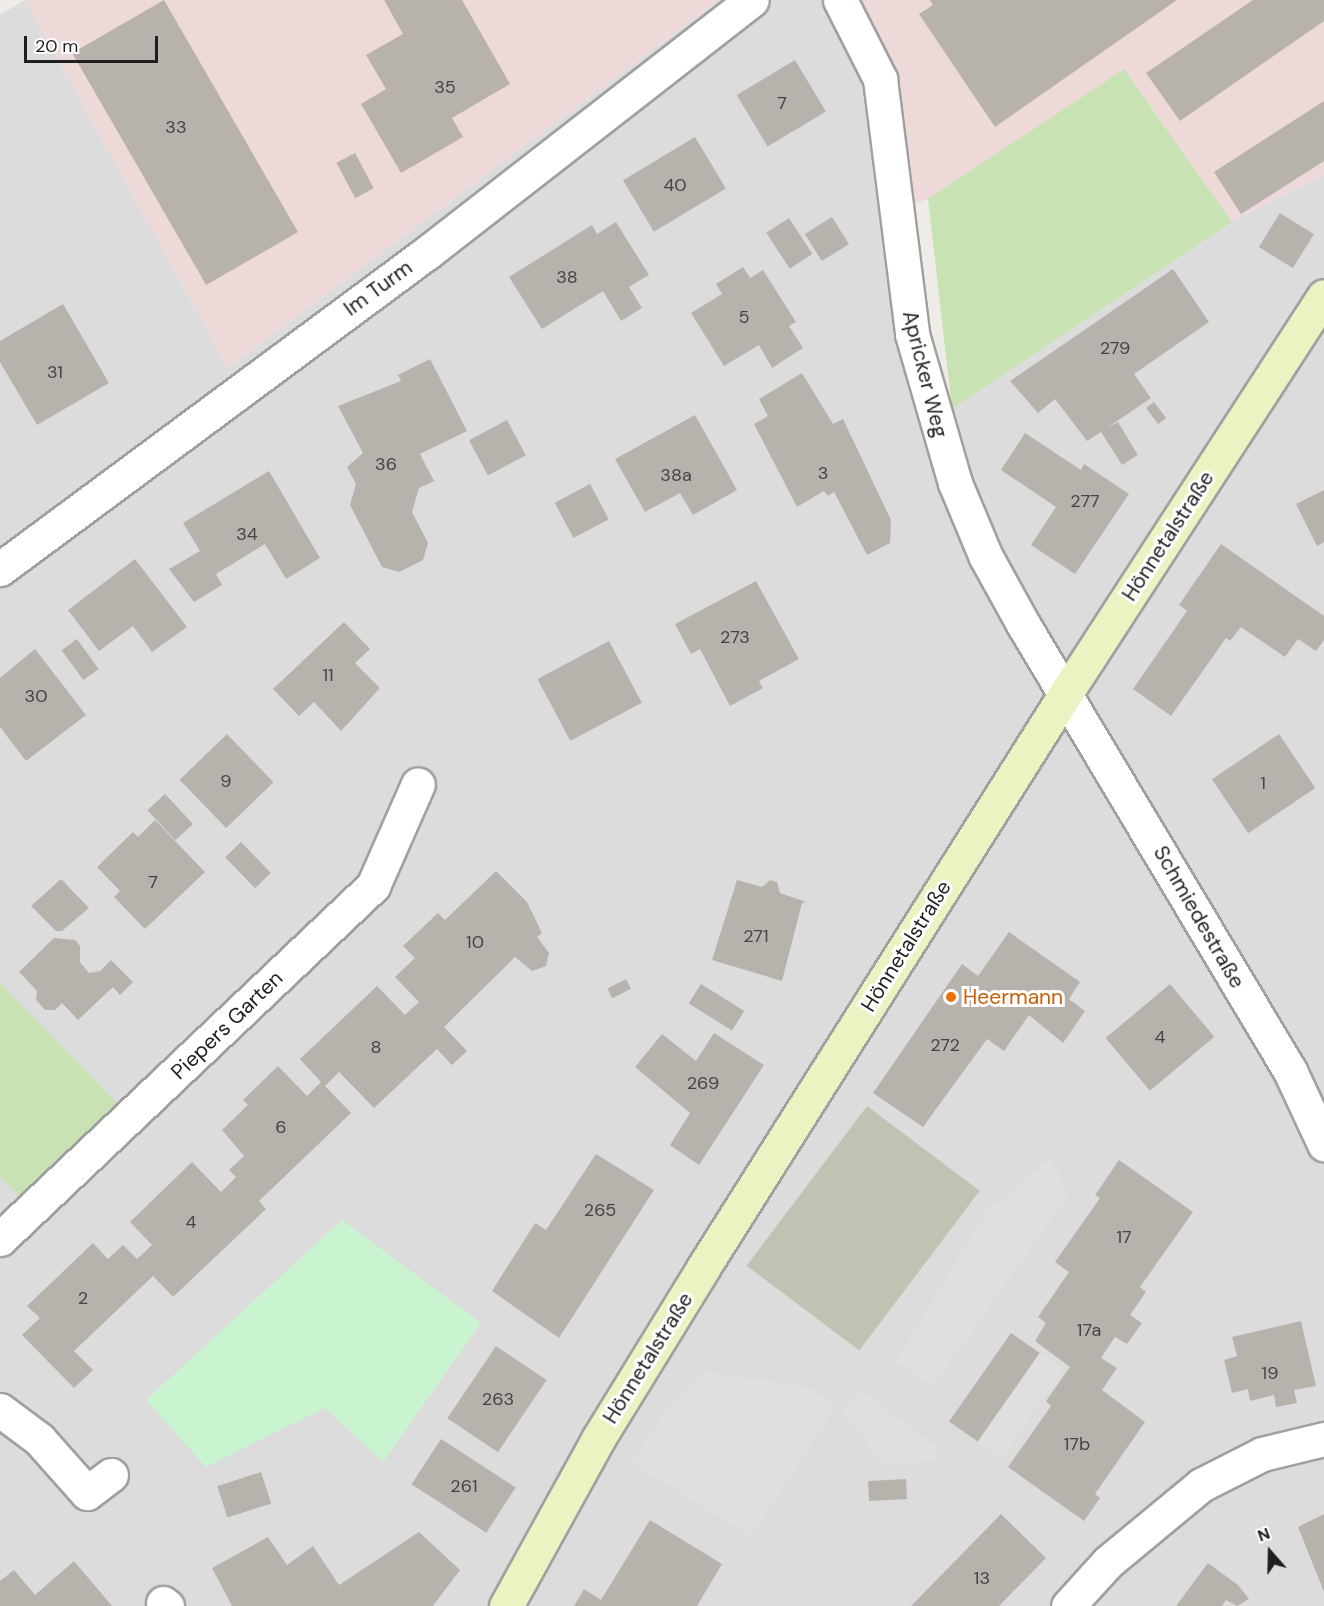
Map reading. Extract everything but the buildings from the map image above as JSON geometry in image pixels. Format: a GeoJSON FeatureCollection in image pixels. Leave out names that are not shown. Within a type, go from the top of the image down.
{"type":"FeatureCollection","features":[{"type":"Feature","properties":{"kind":"main road","name":"Hönnetalstraße"},"geometry":{"type":"LineString","coordinates":[[506,1606],[598,1439],[1066,693],[1324,296]]}},
{"type":"Feature","properties":{"kind":"street","name":"Im Turm"},"geometry":{"type":"LineString","coordinates":[[0,569],[428,252],[752,0]]}},
{"type":"Feature","properties":{"kind":"street","name":"Apricker Weg"},"geometry":{"type":"LineString","coordinates":[[840,0],[880,79],[912,334],[955,483],[986,557],[1066,693]]}},
{"type":"Feature","properties":{"kind":"street","name":"Schmiedestraße"},"geometry":{"type":"LineString","coordinates":[[1066,693],[1290,1071],[1324,1144]]}},
{"type":"Feature","properties":{"kind":"street","name":"Piepers Garten"},"geometry":{"type":"LineString","coordinates":[[0,1239],[373,886],[418,784]]}},
{"type":"Feature","properties":{"kind":"street"},"geometry":{"type":"LineString","coordinates":[[0,1410],[39,1439],[87,1493],[111,1475]]}},
{"type":"Feature","properties":{"kind":"street"},"geometry":{"type":"LineString","coordinates":[[1068,1606],[1108,1562],[1201,1485],[1262,1454],[1324,1439]]}},
{"type":"Feature","properties":{"kind":"shaded area"},"geometry":{"type":"Polygon","coordinates":[[[25,0],[228,368],[719,0],[854,0],[924,421],[952,409],[1232,222],[1324,174],[1324,1606],[0,1606],[0,15],[25,0]]]}},
{"type":"Feature","properties":{"kind":"shaded area"},"geometry":{"type":"Polygon","coordinates":[[[25,0],[719,0],[228,368],[25,0]]]}},
{"type":"Feature","properties":{"kind":"shaded area"},"geometry":{"type":"Polygon","coordinates":[[[854,0],[1324,0],[1324,174],[1232,222],[1124,69],[928,199],[911,205],[854,0]]]}},
{"type":"Feature","properties":{"kind":"shaded area"},"geometry":{"type":"Polygon","coordinates":[[[867,1106],[980,1191],[859,1351],[747,1266],[867,1106]]]}},
{"type":"Feature","properties":{"kind":"shaded area"},"geometry":{"type":"Polygon","coordinates":[[[1053,1157],[1067,1197],[933,1386],[896,1361],[986,1213],[1053,1157]]]}},
{"type":"Feature","properties":{"kind":"shaded area"},"geometry":{"type":"Polygon","coordinates":[[[1011,1333],[1063,1370],[1001,1458],[949,1421],[1011,1333]]]}},
{"type":"Feature","properties":{"kind":"shaded area"},"geometry":{"type":"Polygon","coordinates":[[[703,1372],[809,1387],[836,1406],[751,1536],[631,1463],[663,1414],[703,1372]]]}},
{"type":"Feature","properties":{"kind":"shaded area"},"geometry":{"type":"Polygon","coordinates":[[[863,1392],[936,1446],[937,1461],[882,1464],[843,1411],[863,1392]]]}},
{"type":"Feature","properties":{"kind":"green space"},"geometry":{"type":"Polygon","coordinates":[[[1124,69],[1232,222],[952,409],[928,199],[1124,69]]]}},
{"type":"Feature","properties":{"kind":"green space"},"geometry":{"type":"Polygon","coordinates":[[[0,983],[123,1109],[23,1200],[0,1176],[0,983]]]}},
{"type":"Feature","properties":{"kind":"green space"},"geometry":{"type":"Polygon","coordinates":[[[342,1220],[481,1323],[383,1462],[325,1408],[206,1467],[146,1400],[342,1220]]]}},
{"type":"Feature","properties":{"kind":"place","name":"Heermann"},"geometry":{"type":"Point","coordinates":[951,997]}}]}
